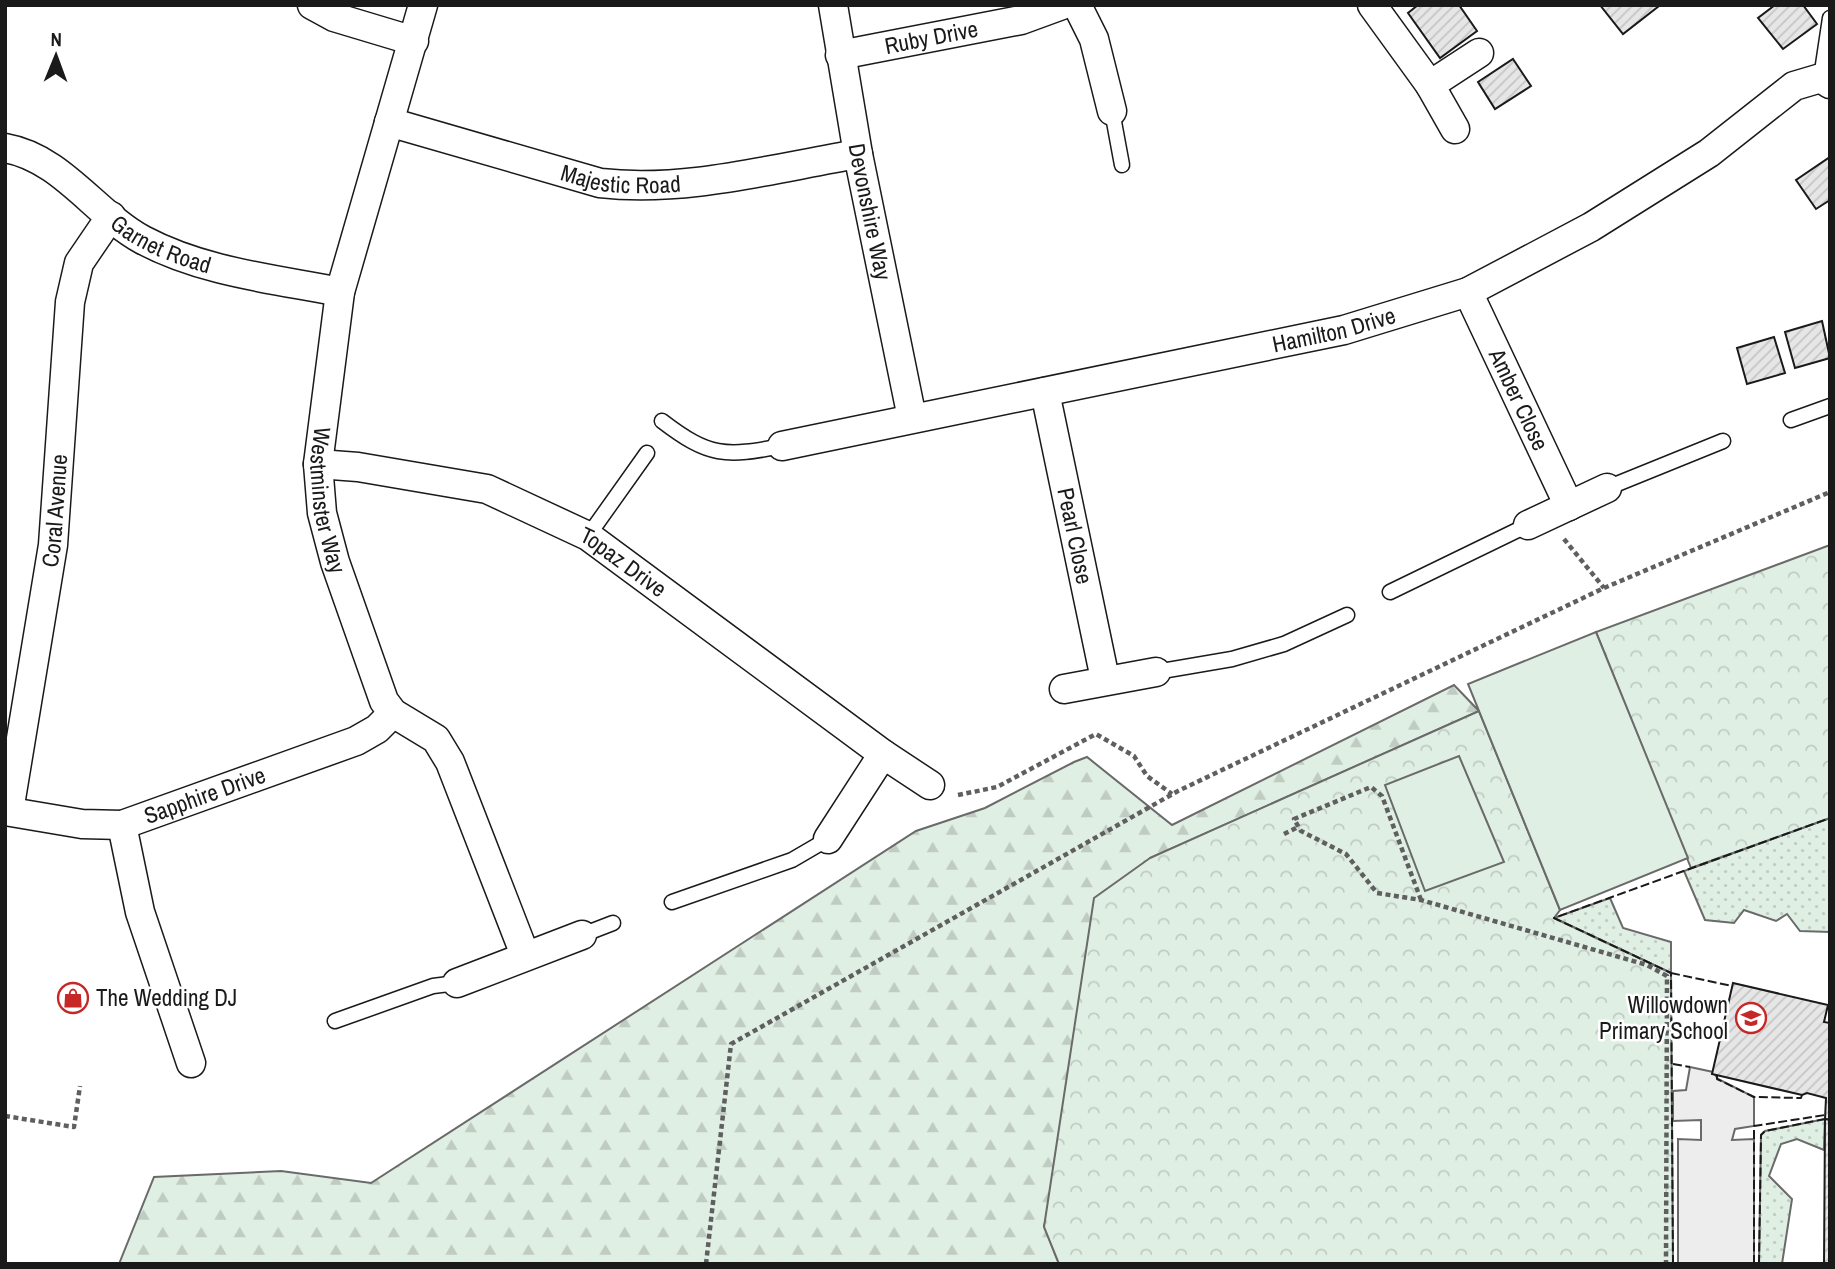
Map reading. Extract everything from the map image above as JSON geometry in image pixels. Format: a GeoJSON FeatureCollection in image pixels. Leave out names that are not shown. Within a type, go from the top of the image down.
{"type":"FeatureCollection","features":[{"type":"Feature","properties":{"kind":"street"},"geometry":{"type":"LineString","coordinates":[[312,5],[334,17],[414,41]]}},
{"type":"Feature","properties":{"kind":"street","name":"Westminster Way"},"geometry":{"type":"LineString","coordinates":[[393,713],[384,701],[335,562],[322,513],[318,464],[340,292],[423,5]]}},
{"type":"Feature","properties":{"kind":"street","name":"Devonshire Way"},"geometry":{"type":"LineString","coordinates":[[833,5],[858,154],[912,418]]}},
{"type":"Feature","properties":{"kind":"street"},"geometry":{"type":"LineString","coordinates":[[1372,5],[1430,85],[1455,129]]}},
{"type":"Feature","properties":{"kind":"street","name":"Ruby Drive"},"geometry":{"type":"LineString","coordinates":[[840,55],[1021,20],[1064,6],[1094,39],[1112,111]]}},
{"type":"Feature","properties":{"kind":"street"},"geometry":{"type":"LineString","coordinates":[[1430,85],[1479,53]]}},
{"type":"Feature","properties":{"kind":"street","name":"Hamilton Drive"},"geometry":{"type":"LineString","coordinates":[[782,446],[1344,330],[1468,292],[1591,227],[1709,153],[1794,86],[1825,81]]}},
{"type":"Feature","properties":{"kind":"street","name":"Majestic Road"},"geometry":{"type":"LineString","coordinates":[[389,122],[600,183],[633,187],[677,184],[858,154]]}},
{"type":"Feature","properties":{"kind":"street","name":"Garnet Road"},"geometry":{"type":"LineString","coordinates":[[5,148],[20,151],[61,174],[141,239],[193,262],[340,292]]}},
{"type":"Feature","properties":{"kind":"street","name":"Coral Avenue"},"geometry":{"type":"LineString","coordinates":[[7,811],[53,545],[70,302],[79,263],[111,216]]}},
{"type":"Feature","properties":{"kind":"street","name":"Amber Close"},"geometry":{"type":"LineString","coordinates":[[1468,292],[1548,516]]}},
{"type":"Feature","properties":{"kind":"street","name":"Pearl Close"},"geometry":{"type":"LineString","coordinates":[[1045,392],[1105,679]]}},
{"type":"Feature","properties":{"kind":"street","name":"Topaz Drive"},"geometry":{"type":"LineString","coordinates":[[318,464],[358,467],[488,489],[588,536],[883,754],[930,785]]}},
{"type":"Feature","properties":{"kind":"street"},"geometry":{"type":"LineString","coordinates":[[1548,516],[1607,488]]}},
{"type":"Feature","properties":{"kind":"street"},"geometry":{"type":"LineString","coordinates":[[1064,689],[1105,679],[1156,672]]}},
{"type":"Feature","properties":{"kind":"street"},"geometry":{"type":"LineString","coordinates":[[393,713],[436,739],[450,762],[525,955]]}},
{"type":"Feature","properties":{"kind":"street","name":"Sapphire Drive"},"geometry":{"type":"LineString","coordinates":[[7,811],[82,824],[122,825],[356,741],[377,729],[393,713]]}},
{"type":"Feature","properties":{"kind":"street"},"geometry":{"type":"LineString","coordinates":[[828,839],[883,754]]}},
{"type":"Feature","properties":{"kind":"street"},"geometry":{"type":"LineString","coordinates":[[122,825],[140,912],[191,1063]]}},
{"type":"Feature","properties":{"kind":"street"},"geometry":{"type":"LineString","coordinates":[[457,983],[582,935]]}},
{"type":"Feature","properties":{"kind":"lane"},"geometry":{"type":"LineString","coordinates":[[1825,81],[1830,18]]}},
{"type":"Feature","properties":{"kind":"lane"},"geometry":{"type":"LineString","coordinates":[[1112,111],[1122,165]]}},
{"type":"Feature","properties":{"kind":"lane"},"geometry":{"type":"LineString","coordinates":[[1791,420],[1830,406]]}},
{"type":"Feature","properties":{"kind":"lane"},"geometry":{"type":"LineString","coordinates":[[662,421],[685,439],[713,452],[739,454],[782,446]]}},
{"type":"Feature","properties":{"kind":"lane"},"geometry":{"type":"LineString","coordinates":[[1607,488],[1723,441]]}},
{"type":"Feature","properties":{"kind":"lane"},"geometry":{"type":"LineString","coordinates":[[588,536],[647,453]]}},
{"type":"Feature","properties":{"kind":"lane"},"geometry":{"type":"LineString","coordinates":[[1390,592],[1548,516]]}},
{"type":"Feature","properties":{"kind":"lane"},"geometry":{"type":"LineString","coordinates":[[1156,672],[1245,655],[1284,644],[1347,615]]}},
{"type":"Feature","properties":{"kind":"lane"},"geometry":{"type":"LineString","coordinates":[[672,902],[792,860],[828,839]]}},
{"type":"Feature","properties":{"kind":"lane"},"geometry":{"type":"LineString","coordinates":[[582,935],[613,923]]}},
{"type":"Feature","properties":{"kind":"lane"},"geometry":{"type":"LineString","coordinates":[[335,1021],[433,986],[457,983]]}},
{"type":"Feature","properties":{"kind":"path"},"geometry":{"type":"LineString","coordinates":[[706,1264],[731,1044],[1172,794],[1604,587],[1830,492]]}},
{"type":"Feature","properties":{"kind":"path"},"geometry":{"type":"LineString","coordinates":[[1548,516],[1604,587]]}},
{"type":"Feature","properties":{"kind":"path"},"geometry":{"type":"LineString","coordinates":[[930,785],[956,796],[997,787],[1096,734],[1134,756],[1147,776],[1172,794]]}},
{"type":"Feature","properties":{"kind":"path"},"geometry":{"type":"LineString","coordinates":[[1420,900],[1382,796],[1371,787],[1294,819],[1301,831],[1346,854],[1377,892],[1420,900],[1647,965],[1667,976],[1666,1264]]}},
{"type":"Feature","properties":{"kind":"path"},"geometry":{"type":"LineString","coordinates":[[1284,834],[1298,827]]}},
{"type":"Feature","properties":{"kind":"path"},"geometry":{"type":"LineString","coordinates":[[5,1116],[74,1127],[80,1086]]}},
{"type":"Feature","properties":{"kind":"green space"},"geometry":{"type":"Polygon","coordinates":[[[1830,545],[1830,818],[1691,868],[1596,632],[1830,545]]]}},
{"type":"Feature","properties":{"kind":"green space"},"geometry":{"type":"Polygon","coordinates":[[[1596,632],[1688,858],[1560,910],[1468,684],[1596,632]]]}},
{"type":"Feature","properties":{"kind":"green space"},"geometry":{"type":"Polygon","coordinates":[[[1454,685],[1479,711],[1150,858],[1044,1226],[1059,1264],[119,1264],[154,1177],[281,1171],[371,1183],[916,831],[985,808],[1074,762],[1087,757],[1172,825],[1454,685]]]}},
{"type":"Feature","properties":{"kind":"green space"},"geometry":{"type":"Polygon","coordinates":[[[1479,711],[1560,910],[1554,918],[1671,973],[1673,1264],[1059,1264],[1044,1227],[1094,898],[1150,858],[1479,711]]]}},
{"type":"Feature","properties":{"kind":"green space"},"geometry":{"type":"Polygon","coordinates":[[[1459,756],[1504,862],[1425,891],[1385,785],[1459,756]]]}},
{"type":"Feature","properties":{"kind":"green space"},"geometry":{"type":"Polygon","coordinates":[[[1830,818],[1830,932],[1800,931],[1787,914],[1776,921],[1744,910],[1734,923],[1705,920],[1684,871],[1830,818]]]}},
{"type":"Feature","properties":{"kind":"green space"},"geometry":{"type":"Polygon","coordinates":[[[1610,898],[1623,928],[1671,942],[1671,973],[1554,918],[1610,898]]]}},
{"type":"Feature","properties":{"kind":"green space"},"geometry":{"type":"Polygon","coordinates":[[[1825,1119],[1824,1150],[1797,1139],[1781,1144],[1769,1176],[1792,1199],[1782,1264],[1759,1264],[1761,1135],[1765,1131],[1825,1119]]]}},
{"type":"Feature","properties":{"kind":"shaded area"},"geometry":{"type":"Polygon","coordinates":[[[1690,1067],[1713,1072],[1718,1079],[1754,1097],[1754,1126],[1735,1129],[1732,1140],[1754,1139],[1754,1264],[1678,1264],[1678,1139],[1701,1140],[1701,1120],[1673,1121],[1673,1091],[1686,1090],[1690,1067]]]}},
{"type":"Feature","properties":{"kind":"building"},"geometry":{"type":"Polygon","coordinates":[[[1418,5],[1459,5],[1477,31],[1440,58],[1408,13],[1418,5]]]}},
{"type":"Feature","properties":{"kind":"building"},"geometry":{"type":"Polygon","coordinates":[[[1600,5],[1659,5],[1659,6],[1623,34],[1600,5]]]}},
{"type":"Feature","properties":{"kind":"building"},"geometry":{"type":"Polygon","coordinates":[[[1775,5],[1803,5],[1817,24],[1783,49],[1758,18],[1775,5]]]}},
{"type":"Feature","properties":{"kind":"building"},"geometry":{"type":"Polygon","coordinates":[[[1513,59],[1531,86],[1495,109],[1478,82],[1513,59]]]}},
{"type":"Feature","properties":{"kind":"building"},"geometry":{"type":"Polygon","coordinates":[[[1830,157],[1830,200],[1816,209],[1796,180],[1830,157]]]}},
{"type":"Feature","properties":{"kind":"building"},"geometry":{"type":"Polygon","coordinates":[[[1822,321],[1830,358],[1795,368],[1785,332],[1822,321]]]}},
{"type":"Feature","properties":{"kind":"building"},"geometry":{"type":"Polygon","coordinates":[[[1774,337],[1785,373],[1747,384],[1737,348],[1774,337]]]}},
{"type":"Feature","properties":{"kind":"building"},"geometry":{"type":"Polygon","coordinates":[[[1733,983],[1828,1005],[1824,1022],[1830,1023],[1830,1120],[1825,1119],[1826,1098],[1712,1074],[1733,983]]]}},
{"type":"Feature","properties":{"kind":"building"},"geometry":{"type":"Polygon","coordinates":[[[1825,1119],[1830,1120],[1830,1264],[1824,1264],[1825,1119]]]}},
{"type":"Feature","properties":{"kind":"fence"},"geometry":{"type":"LineString","coordinates":[[1673,1264],[1671,973],[1554,918],[1830,818]]}},
{"type":"Feature","properties":{"kind":"fence"},"geometry":{"type":"LineString","coordinates":[[1671,973],[1732,986]]}},
{"type":"Feature","properties":{"kind":"fence"},"geometry":{"type":"LineString","coordinates":[[1673,1064],[1690,1067]]}},
{"type":"Feature","properties":{"kind":"fence"},"geometry":{"type":"LineString","coordinates":[[1717,1075],[1717,1079],[1754,1097],[1801,1098],[1802,1095]]}},
{"type":"Feature","properties":{"kind":"fence"},"geometry":{"type":"LineString","coordinates":[[1754,1264],[1754,1126],[1825,1115]]}},
{"type":"Feature","properties":{"kind":"fence"},"geometry":{"type":"LineString","coordinates":[[1759,1264],[1761,1135],[1765,1131],[1825,1119]]}},
{"type":"Feature","properties":{"kind":"place","name":"The Wedding DJ"},"geometry":{"type":"Point","coordinates":[73,998]}},
{"type":"Feature","properties":{"kind":"place","name":"Willowdown Primary School"},"geometry":{"type":"Point","coordinates":[1751,1018]}}]}
